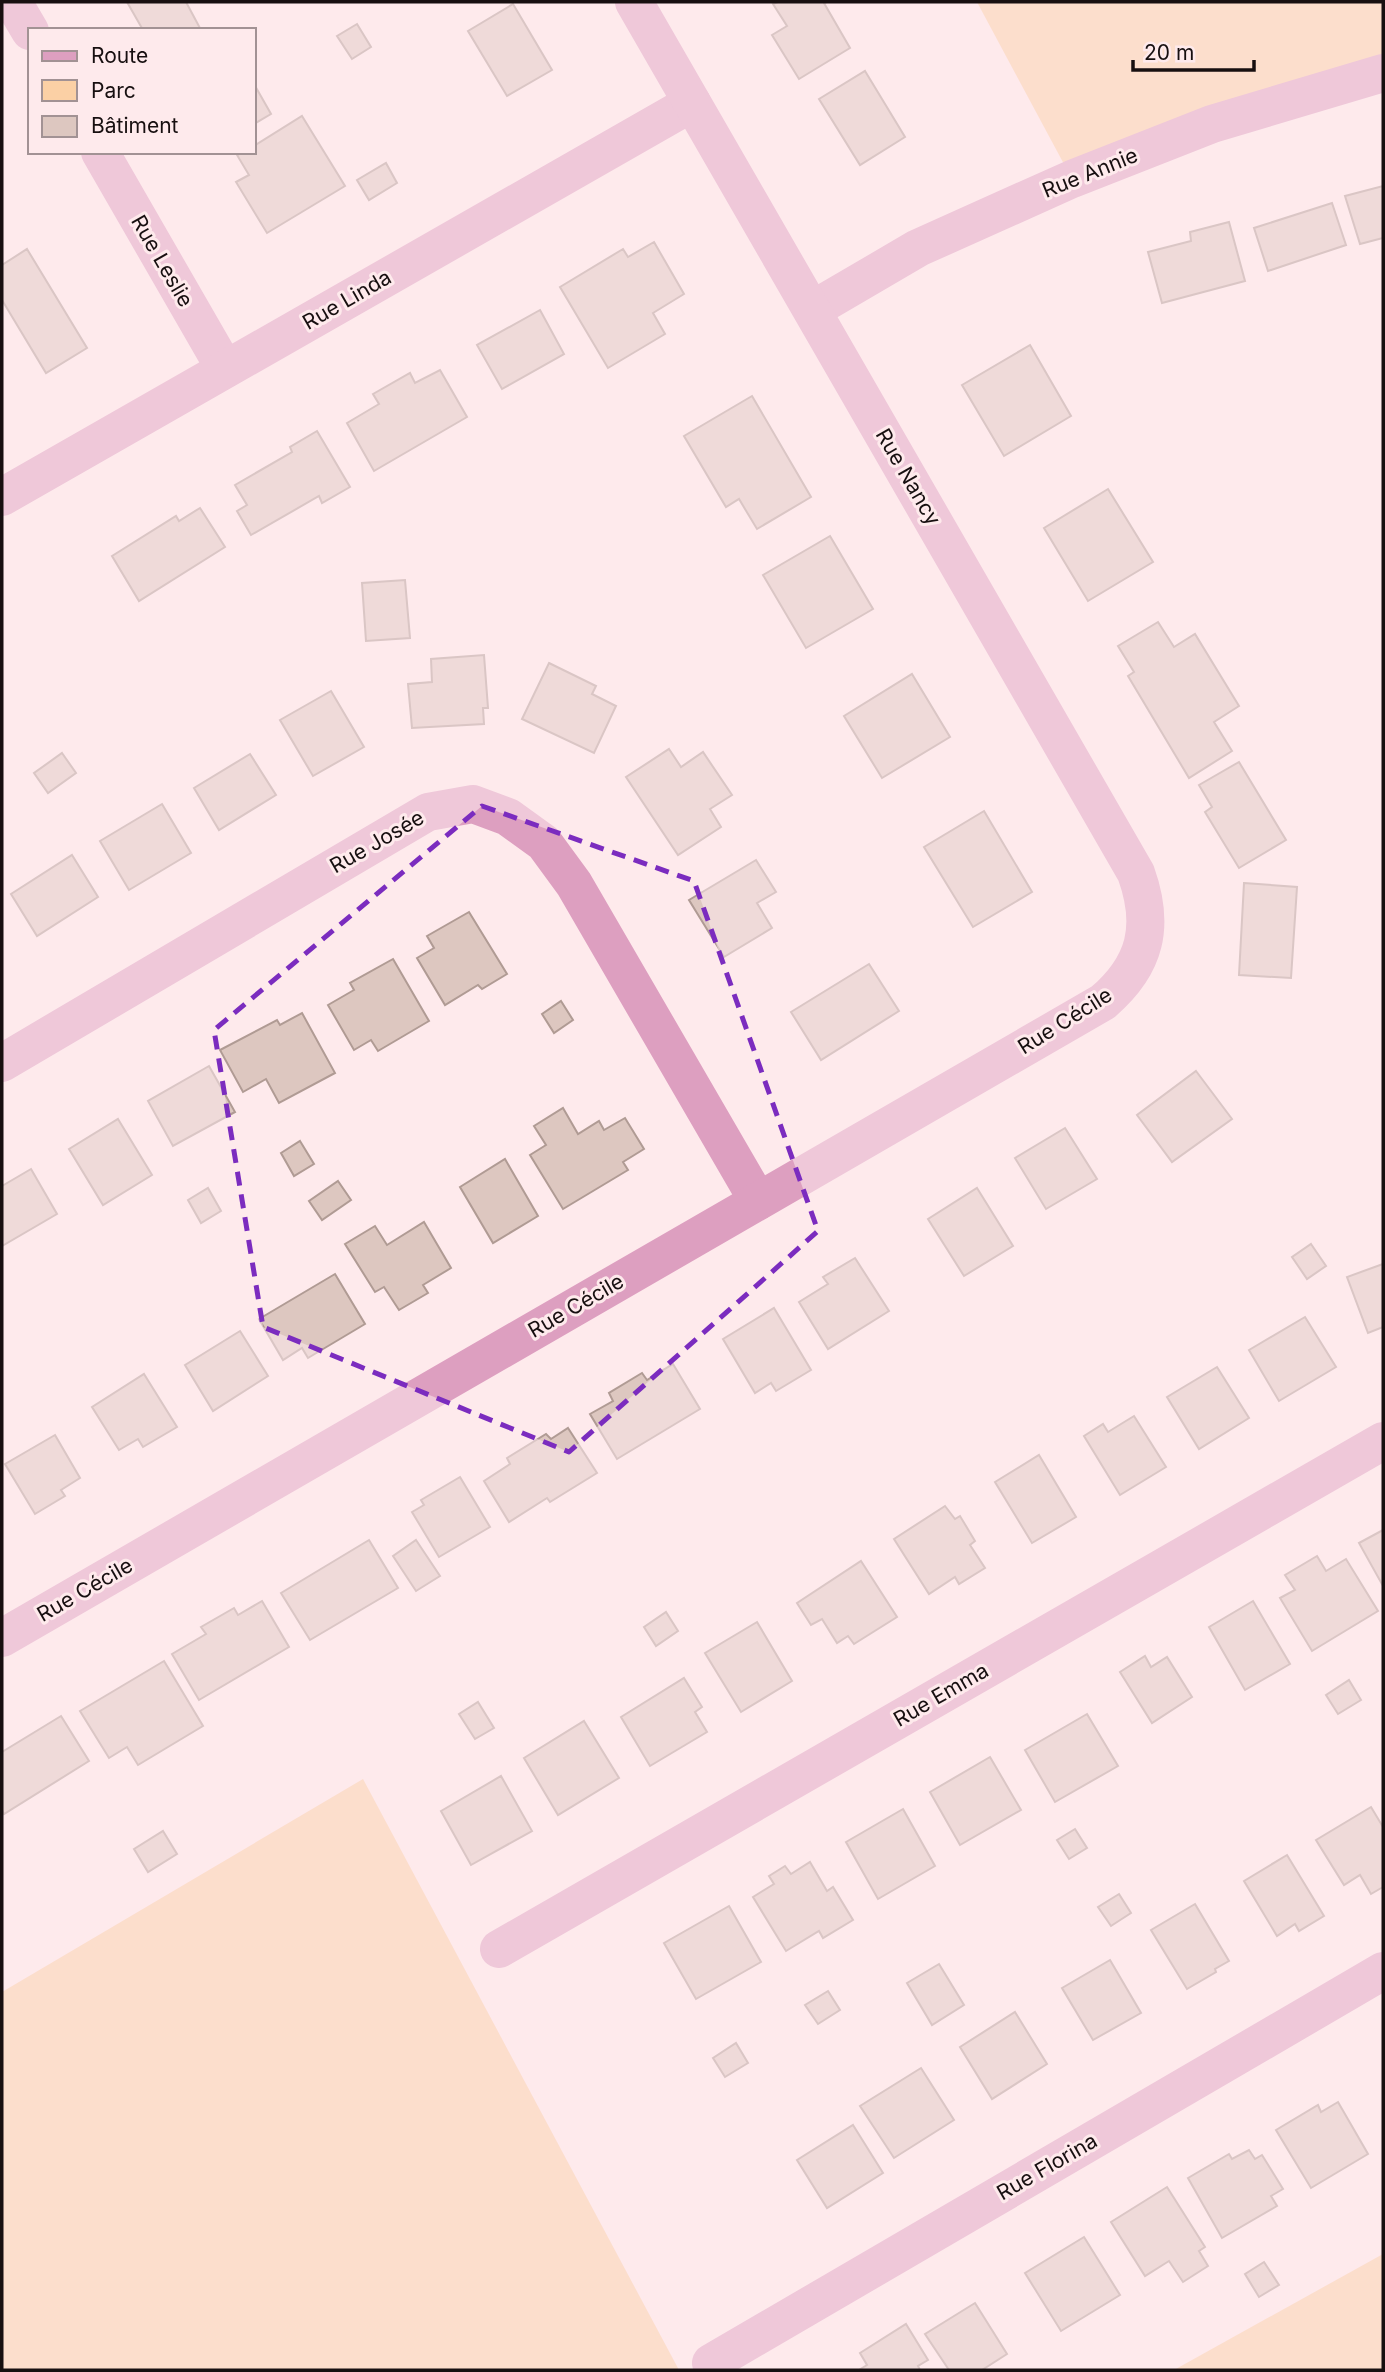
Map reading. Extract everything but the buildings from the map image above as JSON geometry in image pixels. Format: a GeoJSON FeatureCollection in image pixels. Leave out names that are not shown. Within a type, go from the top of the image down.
{"type":"FeatureCollection","features":[{"type":"Feature","properties":{"kind":"street"},"geometry":{"type":"LineString","coordinates":[[13,2],[28,28]]}},
{"type":"Feature","properties":{"kind":"street","name":"Rue Nancy"},"geometry":{"type":"LineString","coordinates":[[634,2],[1136,873],[1145,898],[1146,921],[1145,938],[1137,961]]}},
{"type":"Feature","properties":{"kind":"street","name":"Rue Annie"},"geometry":{"type":"LineString","coordinates":[[812,310],[918,248],[1072,179],[1212,124],[1383,73]]}},
{"type":"Feature","properties":{"kind":"street","name":"Rue Linda"},"geometry":{"type":"LineString","coordinates":[[2,497],[692,103]]}},
{"type":"Feature","properties":{"kind":"street","name":"Rue Leslie"},"geometry":{"type":"LineString","coordinates":[[101,154],[225,369]]}},
{"type":"Feature","properties":{"kind":"street","name":"Rue Josée"},"geometry":{"type":"LineString","coordinates":[[2,1063],[428,812],[473,804],[508,817],[544,842],[574,884],[758,1201]]}},
{"type":"Feature","properties":{"kind":"street","name":"Rue Cécile"},"geometry":{"type":"LineString","coordinates":[[2,1638],[1103,1002],[1127,979],[1137,961]]}},
{"type":"Feature","properties":{"kind":"street","name":"Rue Emma"},"geometry":{"type":"LineString","coordinates":[[499,1949],[1383,1441]]}},
{"type":"Feature","properties":{"kind":"street","name":"Rue Florina"},"geometry":{"type":"LineString","coordinates":[[711,2363],[1383,1971]]}},
{"type":"Feature","properties":{"kind":"highlighted area"},"geometry":{"type":"Polygon","coordinates":[[[482,806],[694,881],[818,1231],[569,1452],[263,1327],[214,1030],[482,806]]]}},
{"type":"Feature","properties":{"kind":"green space"},"geometry":{"type":"Polygon","coordinates":[[[977,2],[1383,2],[1383,73],[1072,179],[977,2]]]}},
{"type":"Feature","properties":{"kind":"green space"},"geometry":{"type":"Polygon","coordinates":[[[363,1779],[679,2370],[2,2370],[2,1992],[363,1779]]]}},
{"type":"Feature","properties":{"kind":"green space"},"geometry":{"type":"Polygon","coordinates":[[[1383,2254],[1383,2370],[1174,2370],[1383,2254]]]}}]}
